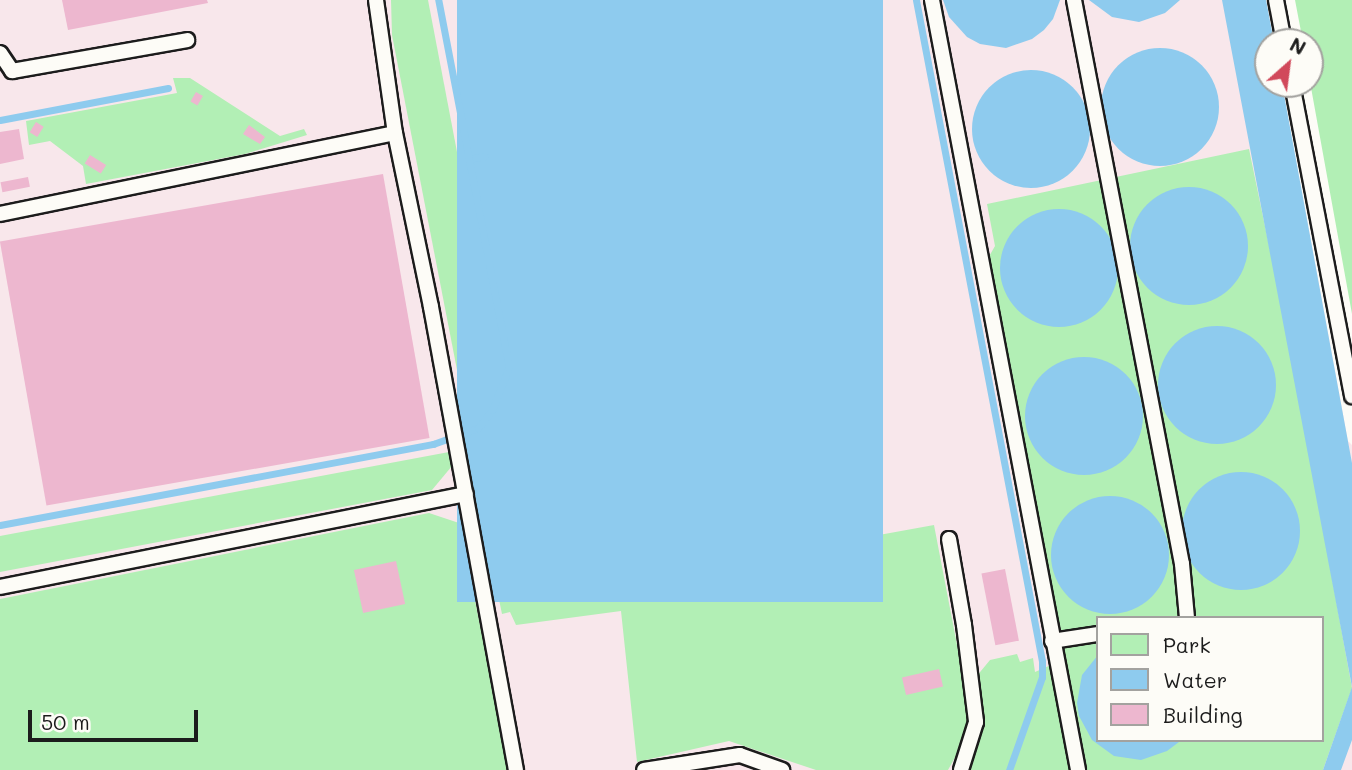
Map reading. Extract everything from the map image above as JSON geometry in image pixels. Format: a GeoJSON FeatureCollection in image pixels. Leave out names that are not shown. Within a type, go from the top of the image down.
{"type":"FeatureCollection","features":[{"type":"Feature","properties":{"kind":"lane"},"geometry":{"type":"LineString","coordinates":[[376,0],[395,133],[466,494],[516,770]]}},
{"type":"Feature","properties":{"kind":"lane"},"geometry":{"type":"LineString","coordinates":[[932,0],[1078,770]]}},
{"type":"Feature","properties":{"kind":"lane"},"geometry":{"type":"LineString","coordinates":[[1074,0],[1182,564],[1187,616]]}},
{"type":"Feature","properties":{"kind":"lane"},"geometry":{"type":"LineString","coordinates":[[1276,0],[1281,28]]}},
{"type":"Feature","properties":{"kind":"lane"},"geometry":{"type":"LineString","coordinates":[[0,53],[12,71],[187,40]]}},
{"type":"Feature","properties":{"kind":"lane"},"geometry":{"type":"LineString","coordinates":[[1295,98],[1352,396]]}},
{"type":"Feature","properties":{"kind":"lane"},"geometry":{"type":"LineString","coordinates":[[0,214],[395,133]]}},
{"type":"Feature","properties":{"kind":"lane"},"geometry":{"type":"LineString","coordinates":[[0,587],[466,494]]}},
{"type":"Feature","properties":{"kind":"lane"},"geometry":{"type":"LineString","coordinates":[[949,539],[964,625],[976,722],[961,770]]}},
{"type":"Feature","properties":{"kind":"lane"},"geometry":{"type":"LineString","coordinates":[[1052,641],[1096,634]]}},
{"type":"Feature","properties":{"kind":"lane"},"geometry":{"type":"LineString","coordinates":[[644,770],[740,755],[782,770]]}},
{"type":"Feature","properties":{"kind":"shaded area"},"geometry":{"type":"Polygon","coordinates":[[[0,0],[1266,0],[1271,28],[1254,28],[1254,98],[1285,98],[1348,441],[1352,445],[1352,770],[0,770],[0,0]]]}},
{"type":"Feature","properties":{"kind":"green space"},"geometry":{"type":"Polygon","coordinates":[[[391,0],[428,0],[499,372],[474,406],[464,406],[392,35],[391,0]]]}},
{"type":"Feature","properties":{"kind":"green space"},"geometry":{"type":"Polygon","coordinates":[[[1295,0],[1352,0],[1352,314],[1313,98],[1324,98],[1324,28],[1300,28],[1295,0]]]}},
{"type":"Feature","properties":{"kind":"green space"},"geometry":{"type":"Polygon","coordinates":[[[173,78],[190,78],[280,136],[304,129],[307,135],[245,154],[86,184],[83,166],[50,141],[29,145],[26,121],[177,93],[173,78]]]}},
{"type":"Feature","properties":{"kind":"green space"},"geometry":{"type":"Polygon","coordinates":[[[1249,149],[1290,347],[1352,688],[1323,770],[1087,770],[987,260],[995,246],[987,204],[1249,149]]]}},
{"type":"Feature","properties":{"kind":"green space"},"geometry":{"type":"Polygon","coordinates":[[[537,436],[566,592],[934,525],[968,702],[968,734],[948,770],[816,770],[729,741],[637,762],[621,611],[516,625],[510,612],[502,614],[479,502],[514,446],[537,436]]]}},
{"type":"Feature","properties":{"kind":"green space"},"geometry":{"type":"Polygon","coordinates":[[[449,452],[452,466],[432,490],[0,572],[0,536],[449,452]]]}},
{"type":"Feature","properties":{"kind":"green space"},"geometry":{"type":"Polygon","coordinates":[[[429,513],[459,523],[510,770],[0,770],[0,599],[429,513]]]}},
{"type":"Feature","properties":{"kind":"green space"},"geometry":{"type":"Polygon","coordinates":[[[1017,654],[1020,662],[1033,658],[1035,672],[1051,665],[1073,770],[968,770],[984,723],[976,677],[990,660],[1017,654]]]}},
{"type":"Feature","properties":{"kind":"water"},"geometry":{"type":"Polygon","coordinates":[[[457,0],[883,0],[883,602],[457,602],[457,0]]]}},
{"type":"Feature","properties":{"kind":"water"},"geometry":{"type":"Polygon","coordinates":[[[943,0],[1060,0],[1053,19],[1044,30],[1032,39],[1006,48],[980,44],[967,37],[949,17],[943,0]]]}},
{"type":"Feature","properties":{"kind":"water"},"geometry":{"type":"Polygon","coordinates":[[[1089,0],[1180,0],[1165,13],[1139,22],[1112,17],[1089,0]]]}},
{"type":"Feature","properties":{"kind":"water"},"geometry":{"type":"Polygon","coordinates":[[[1222,0],[1266,0],[1271,28],[1254,28],[1254,98],[1285,98],[1352,463],[1352,687],[1222,0]]]}},
{"type":"Feature","properties":{"kind":"water"},"geometry":{"type":"Polygon","coordinates":[[[1160,48],[1183,52],[1202,65],[1215,84],[1219,107],[1215,130],[1202,149],[1183,162],[1160,166],[1137,162],[1118,149],[1105,130],[1101,107],[1105,84],[1118,65],[1137,52],[1160,48]]]}},
{"type":"Feature","properties":{"kind":"water"},"geometry":{"type":"Polygon","coordinates":[[[1031,70],[1054,74],[1073,87],[1086,106],[1090,129],[1086,152],[1073,171],[1054,184],[1031,188],[1008,184],[989,171],[976,152],[972,129],[976,106],[989,87],[1008,74],[1031,70]]]}},
{"type":"Feature","properties":{"kind":"water"},"geometry":{"type":"Polygon","coordinates":[[[1189,187],[1212,191],[1231,204],[1244,223],[1248,246],[1244,269],[1231,288],[1212,301],[1189,305],[1166,301],[1147,288],[1134,269],[1130,246],[1134,223],[1147,204],[1166,191],[1189,187]]]}},
{"type":"Feature","properties":{"kind":"water"},"geometry":{"type":"Polygon","coordinates":[[[1059,209],[1082,213],[1101,226],[1114,245],[1118,268],[1114,291],[1101,310],[1082,323],[1059,327],[1036,323],[1017,310],[1004,291],[1000,268],[1004,245],[1017,226],[1036,213],[1059,209]]]}},
{"type":"Feature","properties":{"kind":"water"},"geometry":{"type":"Polygon","coordinates":[[[1217,326],[1240,330],[1259,343],[1272,362],[1276,385],[1272,408],[1259,427],[1240,440],[1217,444],[1194,440],[1175,427],[1162,408],[1158,385],[1162,362],[1175,343],[1194,330],[1217,326]]]}},
{"type":"Feature","properties":{"kind":"water"},"geometry":{"type":"Polygon","coordinates":[[[1084,357],[1107,361],[1126,374],[1139,393],[1143,416],[1139,439],[1126,458],[1107,471],[1084,475],[1061,471],[1042,458],[1029,439],[1025,416],[1029,393],[1042,374],[1061,361],[1084,357]]]}},
{"type":"Feature","properties":{"kind":"water"},"geometry":{"type":"Polygon","coordinates":[[[1241,472],[1264,476],[1283,489],[1296,508],[1300,531],[1296,554],[1283,573],[1264,586],[1241,590],[1218,586],[1199,573],[1186,554],[1182,531],[1186,508],[1199,489],[1218,476],[1241,472]]]}},
{"type":"Feature","properties":{"kind":"water"},"geometry":{"type":"Polygon","coordinates":[[[1110,496],[1133,500],[1152,513],[1165,532],[1169,555],[1165,578],[1152,597],[1133,610],[1110,614],[1087,610],[1068,597],[1055,578],[1051,555],[1055,532],[1068,513],[1087,500],[1110,496]]]}},
{"type":"Feature","properties":{"kind":"water"},"geometry":{"type":"Polygon","coordinates":[[[1096,658],[1096,742],[1179,742],[1167,751],[1141,760],[1114,756],[1092,740],[1079,716],[1077,703],[1082,675],[1096,658]]]}},
{"type":"Feature","properties":{"kind":"water"},"geometry":{"type":"Polygon","coordinates":[[[1352,687],[1352,740],[1341,770],[1323,770],[1352,687]]]}},
{"type":"Feature","properties":{"kind":"building"},"geometry":{"type":"Polygon","coordinates":[[[62,0],[207,0],[208,3],[68,30],[62,0]]]}},
{"type":"Feature","properties":{"kind":"building"},"geometry":{"type":"Polygon","coordinates":[[[196,92],[203,96],[197,106],[190,102],[196,92]]]}},
{"type":"Feature","properties":{"kind":"building"},"geometry":{"type":"Polygon","coordinates":[[[36,122],[44,127],[37,137],[30,132],[36,122]]]}},
{"type":"Feature","properties":{"kind":"building"},"geometry":{"type":"Polygon","coordinates":[[[249,125],[265,137],[260,144],[243,134],[249,125]]]}},
{"type":"Feature","properties":{"kind":"building"},"geometry":{"type":"Polygon","coordinates":[[[19,129],[24,159],[0,164],[0,132],[19,129]]]}},
{"type":"Feature","properties":{"kind":"building"},"geometry":{"type":"Polygon","coordinates":[[[90,155],[106,165],[101,174],[85,163],[90,155]]]}},
{"type":"Feature","properties":{"kind":"building"},"geometry":{"type":"Polygon","coordinates":[[[383,174],[430,438],[46,505],[0,242],[383,174]]]}},
{"type":"Feature","properties":{"kind":"building"},"geometry":{"type":"Polygon","coordinates":[[[28,177],[30,187],[2,192],[1,182],[28,177]]]}},
{"type":"Feature","properties":{"kind":"building"},"geometry":{"type":"Polygon","coordinates":[[[396,561],[405,604],[363,613],[354,570],[396,561]]]}},
{"type":"Feature","properties":{"kind":"building"},"geometry":{"type":"Polygon","coordinates":[[[1005,569],[1019,641],[995,645],[981,574],[1005,569]]]}},
{"type":"Feature","properties":{"kind":"building"},"geometry":{"type":"Polygon","coordinates":[[[939,669],[943,687],[906,695],[902,678],[939,669]]]}},
{"type":"Feature","properties":{"kind":"waterway"},"geometry":{"type":"LineString","coordinates":[[0,525],[433,444],[478,428],[492,410],[509,367],[438,0]]}},
{"type":"Feature","properties":{"kind":"waterway"},"geometry":{"type":"LineString","coordinates":[[916,0],[1042,661],[1042,677],[1009,770]]}},
{"type":"Feature","properties":{"kind":"waterway"},"geometry":{"type":"LineString","coordinates":[[0,120],[168,88]]}},
{"type":"Feature","properties":{"kind":"waterway"},"geometry":{"type":"LineString","coordinates":[[469,159],[485,156]]}}]}
